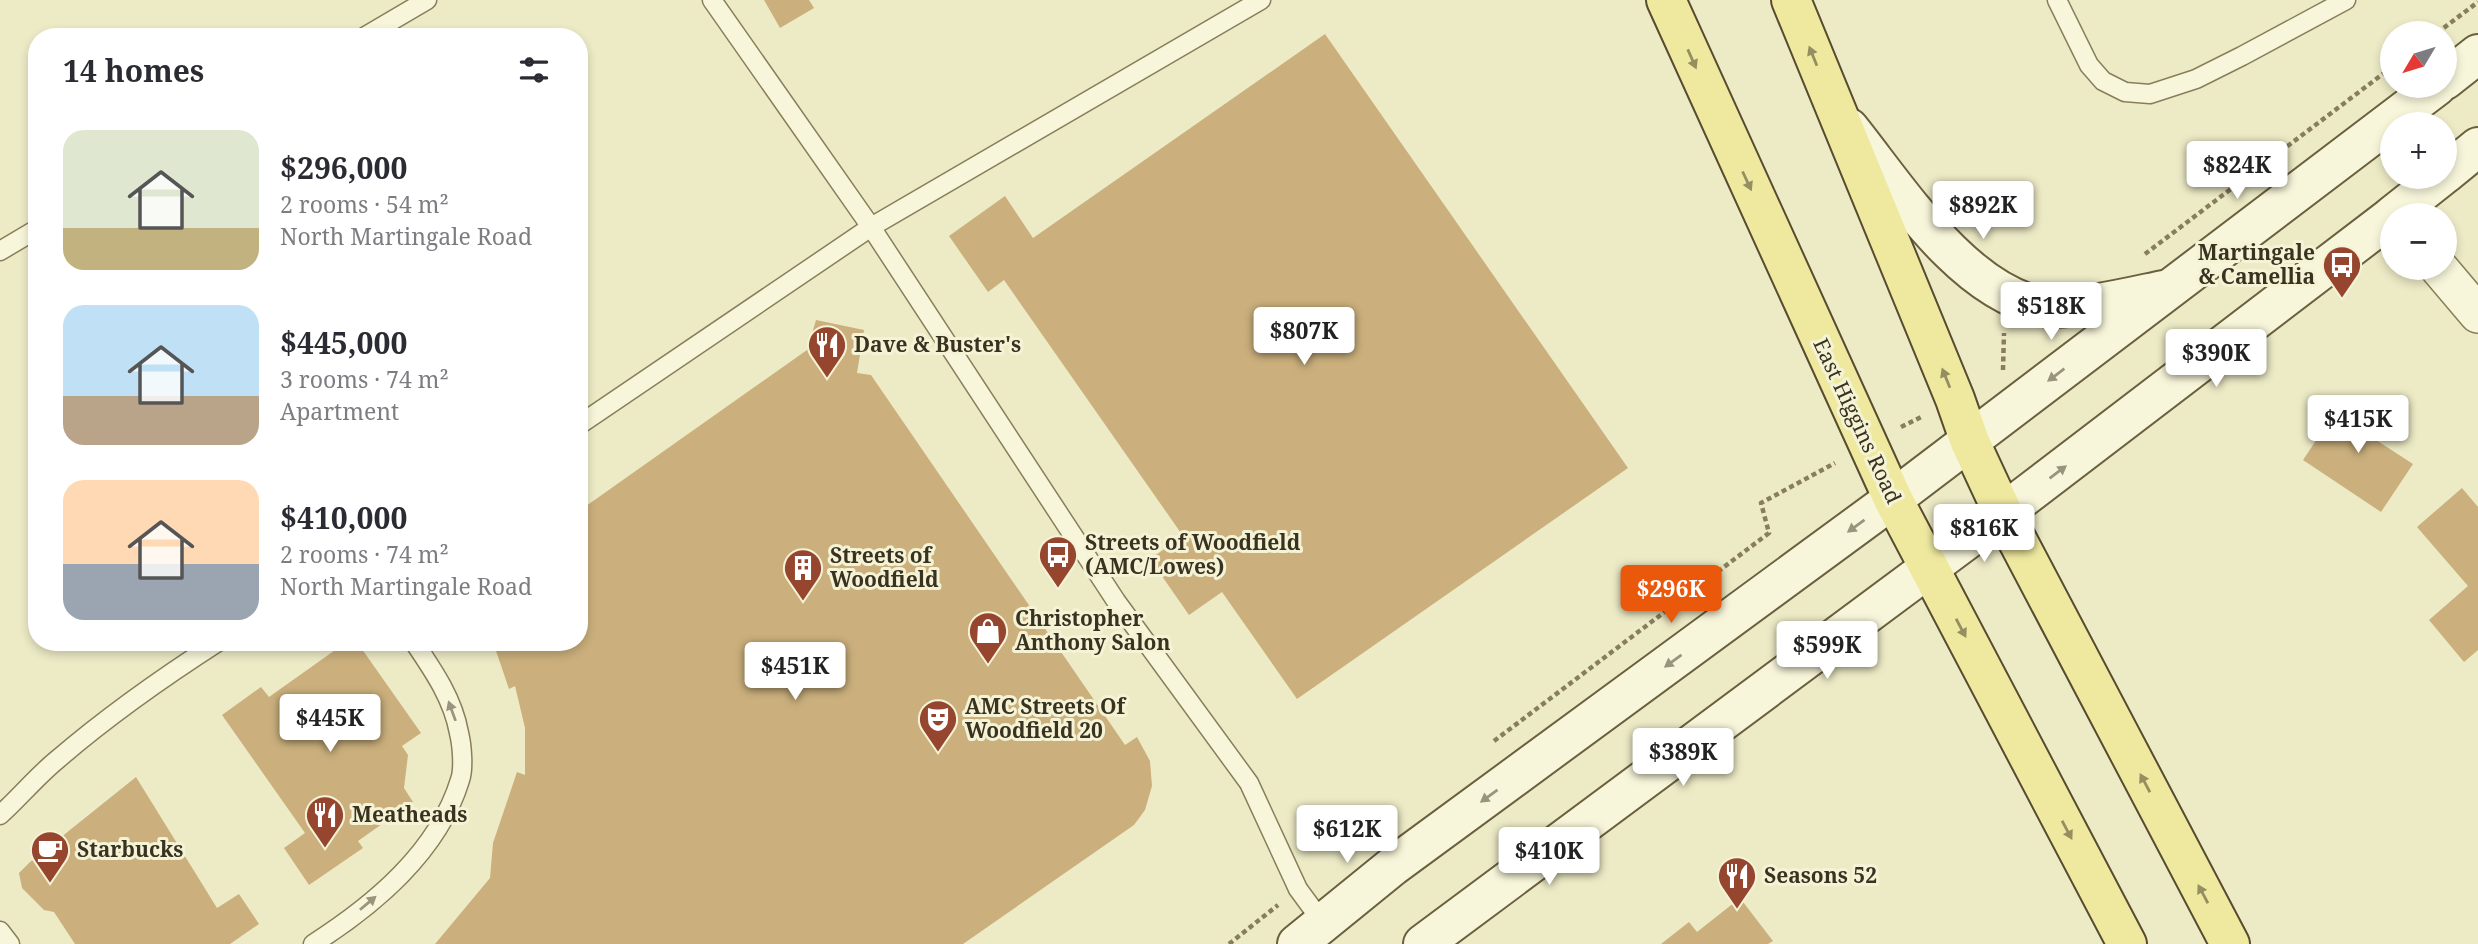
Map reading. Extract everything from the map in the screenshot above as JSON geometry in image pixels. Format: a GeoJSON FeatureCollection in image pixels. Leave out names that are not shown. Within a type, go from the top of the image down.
{"type":"FeatureCollection","features":[{"type":"Feature","properties":{"kind":"main road","name":"East Higgins Road"},"geometry":{"type":"LineString","coordinates":[[1666,0],[1893,499],[2127,944]]}},
{"type":"Feature","properties":{"kind":"main road"},"geometry":{"type":"LineString","coordinates":[[1791,0],[1950,386],[1970,442],[2003,513],[2230,944]]}},
{"type":"Feature","properties":{"kind":"street"},"geometry":{"type":"LineString","coordinates":[[2457,71],[2478,54]]}},
{"type":"Feature","properties":{"kind":"street"},"geometry":{"type":"LineString","coordinates":[[1310,933],[1400,861],[1970,442],[2421,98]]}},
{"type":"Feature","properties":{"kind":"street"},"geometry":{"type":"LineString","coordinates":[[1836,112],[1942,244],[1973,272],[2001,292],[2044,308],[2083,305],[2169,289]]}},
{"type":"Feature","properties":{"kind":"street"},"geometry":{"type":"LineString","coordinates":[[2457,164],[2478,147]]}},
{"type":"Feature","properties":{"kind":"street"},"geometry":{"type":"LineString","coordinates":[[2408,203],[2426,189]]}},
{"type":"Feature","properties":{"kind":"street"},"geometry":{"type":"LineString","coordinates":[[1423,944],[1930,568],[2380,225]]}},
{"type":"Feature","properties":{"kind":"street"},"geometry":{"type":"LineString","coordinates":[[2449,280],[2478,314]]}},
{"type":"Feature","properties":{"kind":"lane"},"geometry":{"type":"LineString","coordinates":[[379,28],[427,0]]}},
{"type":"Feature","properties":{"kind":"lane"},"geometry":{"type":"LineString","coordinates":[[712,0],[871,228],[1116,601],[1248,783],[1298,889],[1310,933]]}},
{"type":"Feature","properties":{"kind":"lane"},"geometry":{"type":"LineString","coordinates":[[588,419],[871,228],[1261,0]]}},
{"type":"Feature","properties":{"kind":"lane"},"geometry":{"type":"LineString","coordinates":[[2057,0],[2089,65],[2103,81],[2125,92],[2150,94],[2207,73],[2346,0]]}},
{"type":"Feature","properties":{"kind":"lane"},"geometry":{"type":"LineString","coordinates":[[0,251],[28,234]]}},
{"type":"Feature","properties":{"kind":"lane"},"geometry":{"type":"LineString","coordinates":[[0,815],[56,761],[88,735],[138,695],[204,651]]}},
{"type":"Feature","properties":{"kind":"lane"},"geometry":{"type":"LineString","coordinates":[[313,944],[336,930],[400,876],[438,831],[461,778],[459,732],[441,681],[420,651]]}},
{"type":"Feature","properties":{"kind":"lane"},"geometry":{"type":"LineString","coordinates":[[0,931],[10,944]]}},
{"type":"Feature","properties":{"kind":"path"},"geometry":{"type":"LineString","coordinates":[[2453,21],[2478,2]]}},
{"type":"Feature","properties":{"kind":"path"},"geometry":{"type":"LineString","coordinates":[[2137,260],[2380,76]]}},
{"type":"Feature","properties":{"kind":"path"},"geometry":{"type":"LineString","coordinates":[[2003,373],[2004,325]]}},
{"type":"Feature","properties":{"kind":"path"},"geometry":{"type":"LineString","coordinates":[[1485,748],[1769,533],[1761,503],[1798,483]]}},
{"type":"Feature","properties":{"kind":"path"},"geometry":{"type":"LineString","coordinates":[[1229,944],[1298,889]]}},
{"type":"Feature","properties":{"kind":"building"},"geometry":{"type":"Polygon","coordinates":[[[764,0],[809,0],[814,8],[780,28],[764,0]]]}},
{"type":"Feature","properties":{"kind":"building"},"geometry":{"type":"Polygon","coordinates":[[[1325,34],[1628,468],[1297,699],[1222,592],[1189,615],[1150,559],[1183,536],[1004,280],[988,292],[949,236],[1005,196],[1033,238],[1325,34]]]}},
{"type":"Feature","properties":{"kind":"building","name":"Streets of Woodfield"},"geometry":{"type":"Polygon","coordinates":[[[816,320],[864,330],[857,373],[871,375],[1125,745],[1137,737],[1150,761],[1152,786],[1145,810],[1134,825],[963,944],[435,944],[490,878],[493,843],[517,772],[525,775],[525,728],[515,686],[509,689],[496,651],[588,651],[588,505],[807,350],[816,320]]]}},
{"type":"Feature","properties":{"kind":"building"},"geometry":{"type":"Polygon","coordinates":[[[2346,395],[2387,422],[2376,440],[2413,464],[2381,512],[2303,460],[2346,395]]]}},
{"type":"Feature","properties":{"kind":"building"},"geometry":{"type":"Polygon","coordinates":[[[2462,488],[2478,507],[2478,650],[2464,662],[2429,620],[2468,586],[2417,527],[2462,488]]]}},
{"type":"Feature","properties":{"kind":"building"},"geometry":{"type":"Polygon","coordinates":[[[334,651],[363,651],[421,733],[402,746],[408,755],[404,788],[413,802],[358,841],[363,848],[309,885],[284,848],[305,833],[222,715],[261,687],[269,697],[334,651]]]}},
{"type":"Feature","properties":{"kind":"building"},"geometry":{"type":"Polygon","coordinates":[[[136,777],[217,908],[239,894],[259,924],[230,944],[75,944],[54,912],[44,910],[22,888],[19,873],[30,862],[136,777]]]}},
{"type":"Feature","properties":{"kind":"building","name":"Seasons 52"},"geometry":{"type":"Polygon","coordinates":[[[1740,898],[1773,941],[1768,944],[1661,944],[1689,922],[1697,932],[1740,898]]]}},
{"type":"Feature","properties":{"kind":"place","name":"Martingale & Camellia"},"geometry":{"type":"Point","coordinates":[2342,299]}},
{"type":"Feature","properties":{"kind":"place","name":"Dave & Buster's"},"geometry":{"type":"Point","coordinates":[827,379]}},
{"type":"Feature","properties":{"kind":"place","name":"Streets of Woodfield (AMC/Lowes)"},"geometry":{"type":"Point","coordinates":[1058,589]}},
{"type":"Feature","properties":{"kind":"place","name":"Streets of Woodfield"},"geometry":{"type":"Point","coordinates":[803,602]}},
{"type":"Feature","properties":{"kind":"place","name":"Christopher Anthony Salon"},"geometry":{"type":"Point","coordinates":[988,665]}},
{"type":"Feature","properties":{"kind":"place","name":"AMC Streets Of Woodfield 20"},"geometry":{"type":"Point","coordinates":[938,753]}},
{"type":"Feature","properties":{"kind":"place","name":"Meatheads"},"geometry":{"type":"Point","coordinates":[325,849]}},
{"type":"Feature","properties":{"kind":"place","name":"Starbucks"},"geometry":{"type":"Point","coordinates":[50,884]}},
{"type":"Feature","properties":{"kind":"place","name":"Seasons 52"},"geometry":{"type":"Point","coordinates":[1737,910]}}]}
